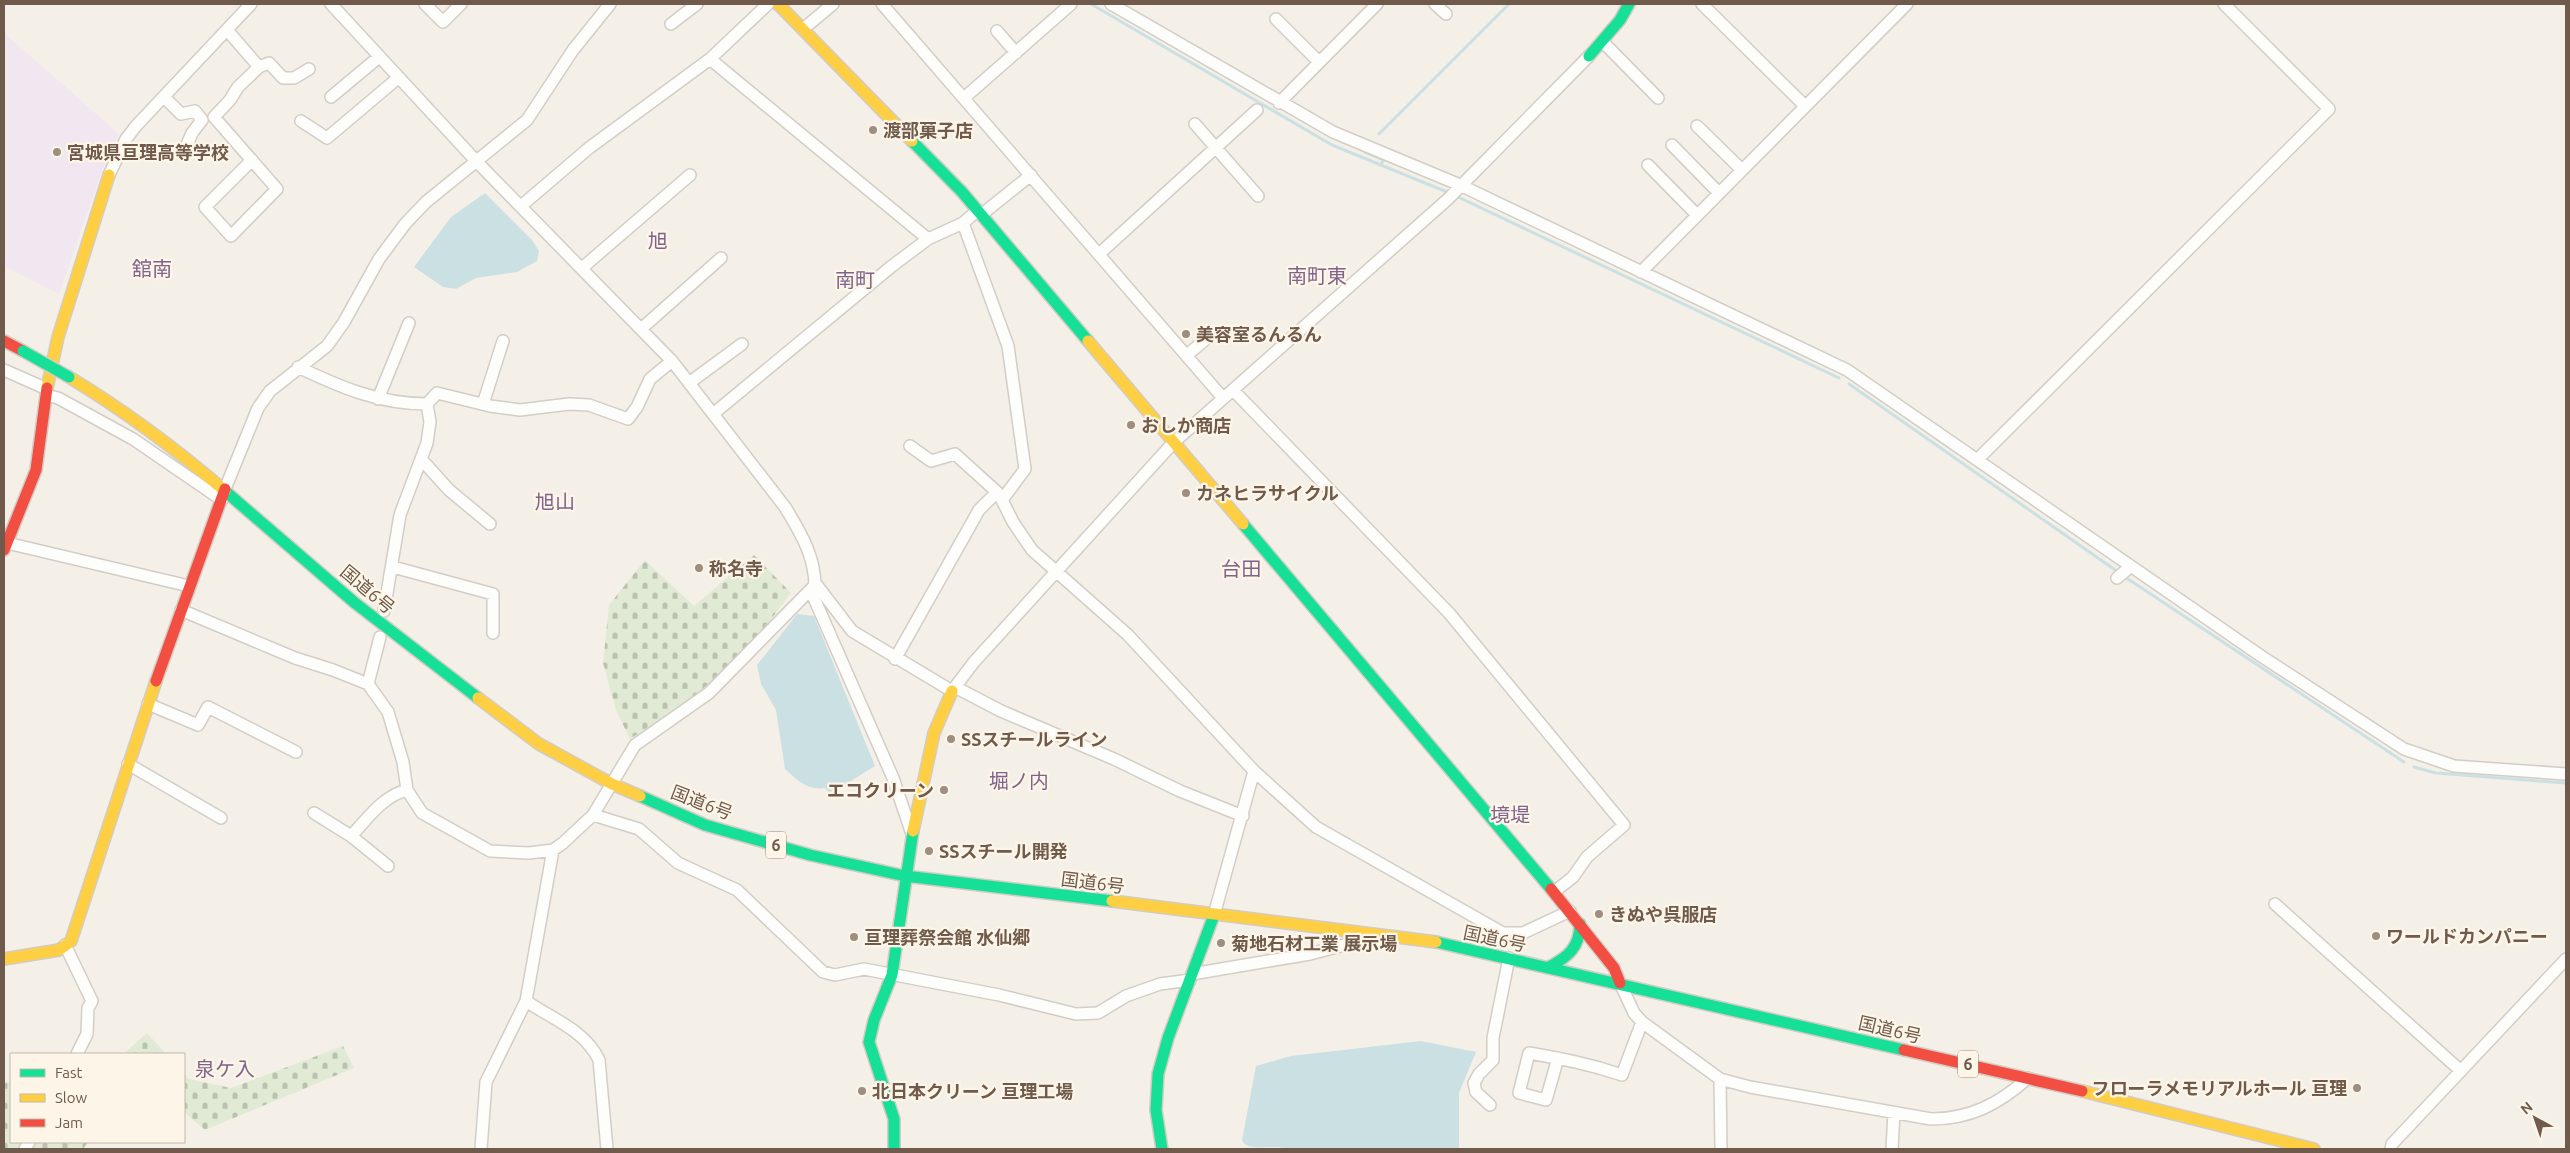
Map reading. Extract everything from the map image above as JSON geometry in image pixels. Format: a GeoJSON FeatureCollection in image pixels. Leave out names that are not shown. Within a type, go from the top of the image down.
{"type":"FeatureCollection","features":[{"type":"Feature","properties":{"kind":"main road"},"geometry":{"type":"LineString","coordinates":[[778,4],[979,213],[1570,911],[1614,968],[1620,983]]}},
{"type":"Feature","properties":{"kind":"main road"},"geometry":{"type":"LineString","coordinates":[[1589,56],[1629,4]]}},
{"type":"Feature","properties":{"kind":"main road"},"geometry":{"type":"LineString","coordinates":[[6,546],[36,470],[46,392],[58,337],[109,175]]}},
{"type":"Feature","properties":{"kind":"main road","name":"国道6号"},"geometry":{"type":"LineString","coordinates":[[4,341],[69,377],[114,405],[176,449],[355,602],[442,672],[539,744],[612,784],[705,824],[810,855],[905,876],[1426,940],[2028,1078],[2314,1149]]}},
{"type":"Feature","properties":{"kind":"main road"},"geometry":{"type":"LineString","coordinates":[[4,959],[59,950],[71,941],[148,704],[225,489]]}},
{"type":"Feature","properties":{"kind":"main road"},"geometry":{"type":"LineString","coordinates":[[894,1149],[894,1119],[869,1042],[874,1020],[892,975],[905,876],[934,734],[953,689]]}},
{"type":"Feature","properties":{"kind":"main road"},"geometry":{"type":"LineString","coordinates":[[1162,1149],[1156,1130],[1155,1105],[1157,1079],[1162,1055],[1214,915]]}},
{"type":"Feature","properties":{"kind":"main road"},"geometry":{"type":"LineString","coordinates":[[1549,967],[1568,958],[1578,946],[1580,924]]}},
{"type":"Feature","properties":{"kind":"street"},"geometry":{"type":"LineString","coordinates":[[109,175],[126,139],[251,4]]}},
{"type":"Feature","properties":{"kind":"street"},"geometry":{"type":"LineString","coordinates":[[331,4],[477,162],[672,361],[786,508],[801,533],[811,556],[816,584],[814,598],[893,778],[913,837]]}},
{"type":"Feature","properties":{"kind":"street"},"geometry":{"type":"LineString","coordinates":[[425,4],[443,22],[461,4]]}},
{"type":"Feature","properties":{"kind":"street"},"geometry":{"type":"LineString","coordinates":[[225,489],[258,408],[270,391],[327,346],[344,322],[379,259],[405,224],[426,202],[527,120],[551,87],[573,50],[610,4]]}},
{"type":"Feature","properties":{"kind":"street"},"geometry":{"type":"LineString","coordinates":[[671,24],[697,4]]}},
{"type":"Feature","properties":{"kind":"street"},"geometry":{"type":"LineString","coordinates":[[521,206],[589,148],[710,59],[768,4]]}},
{"type":"Feature","properties":{"kind":"street"},"geometry":{"type":"LineString","coordinates":[[803,29],[833,4]]}},
{"type":"Feature","properties":{"kind":"street"},"geometry":{"type":"LineString","coordinates":[[882,4],[1223,398]]}},
{"type":"Feature","properties":{"kind":"street"},"geometry":{"type":"LineString","coordinates":[[964,98],[1071,4]]}},
{"type":"Feature","properties":{"kind":"street"},"geometry":{"type":"LineString","coordinates":[[1112,4],[1278,103],[1333,132],[1460,185],[1848,370],[2130,567],[2261,656],[2410,752],[2454,766],[2566,774]]}},
{"type":"Feature","properties":{"kind":"street"},"geometry":{"type":"LineString","coordinates":[[1278,103],[1377,4]]}},
{"type":"Feature","properties":{"kind":"street"},"geometry":{"type":"LineString","coordinates":[[1435,4],[1446,14]]}},
{"type":"Feature","properties":{"kind":"street"},"geometry":{"type":"LineString","coordinates":[[1702,4],[1805,106]]}},
{"type":"Feature","properties":{"kind":"street"},"geometry":{"type":"LineString","coordinates":[[1641,272],[1907,4]]}},
{"type":"Feature","properties":{"kind":"street"},"geometry":{"type":"LineString","coordinates":[[1978,459],[2329,109],[2224,4]]}},
{"type":"Feature","properties":{"kind":"street"},"geometry":{"type":"LineString","coordinates":[[1276,19],[1319,62]]}},
{"type":"Feature","properties":{"kind":"street"},"geometry":{"type":"LineString","coordinates":[[227,30],[259,67]]}},
{"type":"Feature","properties":{"kind":"street"},"geometry":{"type":"LineString","coordinates":[[997,30],[1016,53]]}},
{"type":"Feature","properties":{"kind":"street"},"geometry":{"type":"LineString","coordinates":[[1602,41],[1658,98]]}},
{"type":"Feature","properties":{"kind":"street"},"geometry":{"type":"LineString","coordinates":[[953,689],[974,662],[1057,573],[1173,443],[1448,199],[1589,56]]}},
{"type":"Feature","properties":{"kind":"street"},"geometry":{"type":"LineString","coordinates":[[330,97],[379,57]]}},
{"type":"Feature","properties":{"kind":"street"},"geometry":{"type":"LineString","coordinates":[[710,59],[928,239]]}},
{"type":"Feature","properties":{"kind":"street"},"geometry":{"type":"LineString","coordinates":[[252,160],[206,207],[231,236],[277,189],[252,160],[214,117],[230,100],[238,87],[259,67],[269,63],[283,78],[294,78],[309,69]]}},
{"type":"Feature","properties":{"kind":"street"},"geometry":{"type":"LineString","coordinates":[[301,121],[327,138],[398,78]]}},
{"type":"Feature","properties":{"kind":"street"},"geometry":{"type":"LineString","coordinates":[[164,97],[182,114],[195,112],[202,120],[192,133],[184,152]]}},
{"type":"Feature","properties":{"kind":"street"},"geometry":{"type":"LineString","coordinates":[[1099,254],[1257,110]]}},
{"type":"Feature","properties":{"kind":"street"},"geometry":{"type":"LineString","coordinates":[[1195,124],[1258,196]]}},
{"type":"Feature","properties":{"kind":"street"},"geometry":{"type":"LineString","coordinates":[[1697,126],[1742,170]]}},
{"type":"Feature","properties":{"kind":"street"},"geometry":{"type":"LineString","coordinates":[[1672,145],[1719,193]]}},
{"type":"Feature","properties":{"kind":"street"},"geometry":{"type":"LineString","coordinates":[[1648,165],[1697,215]]}},
{"type":"Feature","properties":{"kind":"street"},"geometry":{"type":"LineString","coordinates":[[582,268],[690,175]]}},
{"type":"Feature","properties":{"kind":"street"},"geometry":{"type":"LineString","coordinates":[[713,414],[892,266],[928,239],[963,223],[979,213],[1031,175]]}},
{"type":"Feature","properties":{"kind":"street"},"geometry":{"type":"LineString","coordinates":[[895,659],[979,510],[1000,496],[1026,468],[1008,346],[963,223]]}},
{"type":"Feature","properties":{"kind":"street"},"geometry":{"type":"LineString","coordinates":[[641,330],[721,258]]}},
{"type":"Feature","properties":{"kind":"street"},"geometry":{"type":"LineString","coordinates":[[378,398],[409,323]]}},
{"type":"Feature","properties":{"kind":"street"},"geometry":{"type":"LineString","coordinates":[[1186,355],[1212,334]]}},
{"type":"Feature","properties":{"kind":"street"},"geometry":{"type":"LineString","coordinates":[[483,404],[503,341]]}},
{"type":"Feature","properties":{"kind":"street"},"geometry":{"type":"LineString","coordinates":[[689,383],[742,344]]}},
{"type":"Feature","properties":{"kind":"street"},"geometry":{"type":"LineString","coordinates":[[427,404],[437,393],[483,404],[520,410],[569,404],[589,405],[628,419],[637,407],[650,379],[672,361]]}},
{"type":"Feature","properties":{"kind":"street"},"geometry":{"type":"LineString","coordinates":[[298,367],[352,392],[402,403],[427,404]]}},
{"type":"Feature","properties":{"kind":"street"},"geometry":{"type":"LineString","coordinates":[[4,370],[133,438],[222,500]]}},
{"type":"Feature","properties":{"kind":"street"},"geometry":{"type":"LineString","coordinates":[[1233,390],[1448,613],[1624,825],[1587,857],[1573,877],[1554,892]]}},
{"type":"Feature","properties":{"kind":"street"},"geometry":{"type":"LineString","coordinates":[[384,611],[393,567],[400,515],[422,460],[430,422],[427,404]]}},
{"type":"Feature","properties":{"kind":"street"},"geometry":{"type":"LineString","coordinates":[[910,446],[931,461],[955,454],[1000,496],[1013,522],[1032,550],[1128,635],[1254,771],[1316,827],[1503,933],[1523,933],[1570,911]]}},
{"type":"Feature","properties":{"kind":"street"},"geometry":{"type":"LineString","coordinates":[[422,460],[449,490],[490,524]]}},
{"type":"Feature","properties":{"kind":"street"},"geometry":{"type":"LineString","coordinates":[[6,546],[189,586]]}},
{"type":"Feature","properties":{"kind":"street"},"geometry":{"type":"LineString","coordinates":[[393,567],[493,594],[493,633]]}},
{"type":"Feature","properties":{"kind":"street"},"geometry":{"type":"LineString","coordinates":[[2117,578],[2130,567]]}},
{"type":"Feature","properties":{"kind":"street"},"geometry":{"type":"LineString","coordinates":[[816,584],[852,630],[895,659],[1001,712],[1114,760],[1180,791],[1243,816]]}},
{"type":"Feature","properties":{"kind":"street"},"geometry":{"type":"LineString","coordinates":[[181,610],[295,658],[368,684],[388,712],[403,762],[407,790],[422,813],[490,851],[511,854],[553,850],[592,815],[635,745],[709,693],[816,584]]}},
{"type":"Feature","properties":{"kind":"street"},"geometry":{"type":"LineString","coordinates":[[368,684],[380,637]]}},
{"type":"Feature","properties":{"kind":"street"},"geometry":{"type":"LineString","coordinates":[[148,704],[198,725],[208,707],[296,752]]}},
{"type":"Feature","properties":{"kind":"street"},"geometry":{"type":"LineString","coordinates":[[128,764],[221,818]]}},
{"type":"Feature","properties":{"kind":"street"},"geometry":{"type":"LineString","coordinates":[[1214,915],[1254,771]]}},
{"type":"Feature","properties":{"kind":"street"},"geometry":{"type":"LineString","coordinates":[[352,836],[383,802],[394,794],[407,790]]}},
{"type":"Feature","properties":{"kind":"street"},"geometry":{"type":"LineString","coordinates":[[314,813],[352,836],[388,866]]}},
{"type":"Feature","properties":{"kind":"street"},"geometry":{"type":"LineString","coordinates":[[592,815],[639,829],[678,863],[737,890],[823,972],[835,975],[864,969],[999,995],[1076,1014],[1098,1013],[1126,996],[1160,984],[1310,954],[1382,935]]}},
{"type":"Feature","properties":{"kind":"street"},"geometry":{"type":"LineString","coordinates":[[482,1149],[486,1082],[526,1001],[553,850]]}},
{"type":"Feature","properties":{"kind":"street"},"geometry":{"type":"LineString","coordinates":[[2275,904],[2461,1071]]}},
{"type":"Feature","properties":{"kind":"street"},"geometry":{"type":"LineString","coordinates":[[65,945],[92,1001],[88,1008],[88,1034],[78,1053]]}},
{"type":"Feature","properties":{"kind":"street"},"geometry":{"type":"LineString","coordinates":[[1490,1105],[1476,1092],[1474,1083],[1479,1074],[1493,1060],[1493,1038],[1509,958]]}},
{"type":"Feature","properties":{"kind":"street"},"geometry":{"type":"LineString","coordinates":[[2391,1149],[2392,1144],[2566,959]]}},
{"type":"Feature","properties":{"kind":"street"},"geometry":{"type":"LineString","coordinates":[[1620,983],[1634,1013],[1642,1022],[1720,1079],[1750,1088],[1931,1119],[1954,1119],[1997,1101],[2012,1092],[2028,1078]]}},
{"type":"Feature","properties":{"kind":"street"},"geometry":{"type":"LineString","coordinates":[[526,1001],[547,1016],[571,1028],[593,1048],[599,1060],[606,1149]]}},
{"type":"Feature","properties":{"kind":"street"},"geometry":{"type":"LineString","coordinates":[[1558,1058],[1546,1100],[1519,1093],[1529,1053],[1584,1062],[1622,1075],[1642,1022]]}},
{"type":"Feature","properties":{"kind":"street"},"geometry":{"type":"LineString","coordinates":[[1720,1079],[1721,1149]]}},
{"type":"Feature","properties":{"kind":"street"},"geometry":{"type":"LineString","coordinates":[[1892,1149],[1894,1113]]}},
{"type":"Feature","properties":{"kind":"shaded area","name":"宮城県亘理高等学校"},"geometry":{"type":"Polygon","coordinates":[[[4,33],[119,134],[102,171],[59,294],[4,266],[4,33]]]}},
{"type":"Feature","properties":{"kind":"shaded area"},"geometry":{"type":"Polygon","coordinates":[[[485,193],[532,240],[539,251],[537,261],[517,272],[476,278],[456,289],[443,287],[414,267],[451,217],[485,193]]]}},
{"type":"Feature","properties":{"kind":"shaded area"},"geometry":{"type":"Polygon","coordinates":[[[797,614],[814,616],[875,766],[830,794],[825,788],[813,788],[803,784],[785,769],[776,710],[761,684],[757,665],[797,614]]]}},
{"type":"Feature","properties":{"kind":"shaded area"},"geometry":{"type":"Polygon","coordinates":[[[1421,1041],[1476,1052],[1459,1093],[1459,1149],[1286,1149],[1249,1146],[1242,1140],[1256,1066],[1291,1056],[1421,1041]]]}},
{"type":"Feature","properties":{"kind":"green space"},"geometry":{"type":"Polygon","coordinates":[[[754,555],[791,593],[756,639],[693,698],[630,739],[616,710],[603,663],[609,605],[645,560],[694,606],[754,555]]]}},
{"type":"Feature","properties":{"kind":"green space"},"geometry":{"type":"Polygon","coordinates":[[[147,1033],[165,1053],[124,1053],[147,1033]]]}},
{"type":"Feature","properties":{"kind":"green space"},"geometry":{"type":"Polygon","coordinates":[[[343,1046],[354,1068],[205,1130],[185,1113],[185,1074],[189,1079],[231,1088],[343,1046]]]}},
{"type":"Feature","properties":{"kind":"green space"},"geometry":{"type":"Polygon","coordinates":[[[7,1081],[10,1083],[10,1143],[87,1143],[83,1149],[4,1149],[4,1085],[7,1081]]]}},
{"type":"Feature","properties":{"kind":"waterway"},"geometry":{"type":"LineString","coordinates":[[1091,4],[1332,145],[1447,192]]}},
{"type":"Feature","properties":{"kind":"waterway"},"geometry":{"type":"LineString","coordinates":[[1379,134],[1509,4]]}},
{"type":"Feature","properties":{"kind":"waterway"},"geometry":{"type":"LineString","coordinates":[[1365,152],[1384,160],[1380,165]]}},
{"type":"Feature","properties":{"kind":"waterway"},"geometry":{"type":"LineString","coordinates":[[1456,196],[1839,378]]}},
{"type":"Feature","properties":{"kind":"waterway"},"geometry":{"type":"LineString","coordinates":[[1849,384],[2118,572]]}},
{"type":"Feature","properties":{"kind":"waterway"},"geometry":{"type":"LineString","coordinates":[[2125,577],[2404,762]]}},
{"type":"Feature","properties":{"kind":"waterway"},"geometry":{"type":"LineString","coordinates":[[2414,767],[2436,773],[2566,783]]}},
{"type":"Feature","properties":{"kind":"traffic: fast"},"geometry":{"type":"LineString","coordinates":[[1589,56],[1620,20],[1629,4]]}},
{"type":"Feature","properties":{"kind":"traffic: fast"},"geometry":{"type":"LineString","coordinates":[[912,141],[962,192],[1088,341]]}},
{"type":"Feature","properties":{"kind":"traffic: fast"},"geometry":{"type":"LineString","coordinates":[[23,351],[69,377]]}},
{"type":"Feature","properties":{"kind":"traffic: fast"},"geometry":{"type":"LineString","coordinates":[[225,491],[355,603],[478,698]]}},
{"type":"Feature","properties":{"kind":"traffic: fast"},"geometry":{"type":"LineString","coordinates":[[1243,524],[1551,889]]}},
{"type":"Feature","properties":{"kind":"traffic: fast"},"geometry":{"type":"LineString","coordinates":[[640,796],[705,825],[810,855],[905,876],[1112,901]]}},
{"type":"Feature","properties":{"kind":"traffic: fast"},"geometry":{"type":"LineString","coordinates":[[894,1149],[894,1119],[869,1042],[874,1020],[892,975],[913,831]]}},
{"type":"Feature","properties":{"kind":"traffic: fast"},"geometry":{"type":"LineString","coordinates":[[1162,1149],[1156,1110],[1158,1074],[1168,1038],[1214,915]]}},
{"type":"Feature","properties":{"kind":"traffic: fast"},"geometry":{"type":"LineString","coordinates":[[1549,967],[1572,950],[1578,939],[1580,924]]}},
{"type":"Feature","properties":{"kind":"traffic: fast"},"geometry":{"type":"LineString","coordinates":[[1436,942],[1904,1050]]}},
{"type":"Feature","properties":{"kind":"traffic: slow"},"geometry":{"type":"LineString","coordinates":[[778,4],[912,141]]}},
{"type":"Feature","properties":{"kind":"traffic: slow"},"geometry":{"type":"LineString","coordinates":[[47,388],[58,337],[109,175]]}},
{"type":"Feature","properties":{"kind":"traffic: slow"},"geometry":{"type":"LineString","coordinates":[[1088,341],[1243,524]]}},
{"type":"Feature","properties":{"kind":"traffic: slow"},"geometry":{"type":"LineString","coordinates":[[69,377],[150,431],[225,491]]}},
{"type":"Feature","properties":{"kind":"traffic: slow"},"geometry":{"type":"LineString","coordinates":[[4,959],[59,950],[71,941],[156,681]]}},
{"type":"Feature","properties":{"kind":"traffic: slow"},"geometry":{"type":"LineString","coordinates":[[913,831],[934,733],[952,691]]}},
{"type":"Feature","properties":{"kind":"traffic: slow"},"geometry":{"type":"LineString","coordinates":[[478,698],[539,744],[612,784],[640,796]]}},
{"type":"Feature","properties":{"kind":"traffic: slow"},"geometry":{"type":"LineString","coordinates":[[1112,901],[1436,942]]}},
{"type":"Feature","properties":{"kind":"traffic: slow"},"geometry":{"type":"LineString","coordinates":[[2082,1091],[2314,1149]]}},
{"type":"Feature","properties":{"kind":"traffic: jam"},"geometry":{"type":"LineString","coordinates":[[4,341],[23,351]]}},
{"type":"Feature","properties":{"kind":"traffic: jam"},"geometry":{"type":"LineString","coordinates":[[4,550],[36,470],[47,388]]}},
{"type":"Feature","properties":{"kind":"traffic: jam"},"geometry":{"type":"LineString","coordinates":[[156,681],[225,489]]}},
{"type":"Feature","properties":{"kind":"traffic: jam"},"geometry":{"type":"LineString","coordinates":[[1551,889],[1614,968],[1620,983]]}},
{"type":"Feature","properties":{"kind":"traffic: jam"},"geometry":{"type":"LineString","coordinates":[[1904,1050],[2082,1091]]}},
{"type":"Feature","properties":{"kind":"place","name":"渡部菓子店"},"geometry":{"type":"Point","coordinates":[873,130]}},
{"type":"Feature","properties":{"kind":"place","name":"宮城県亘理高等学校"},"geometry":{"type":"Point","coordinates":[57,152]}},
{"type":"Feature","properties":{"kind":"place","name":"美容室るんるん"},"geometry":{"type":"Point","coordinates":[1186,334]}},
{"type":"Feature","properties":{"kind":"place","name":"おしか商店"},"geometry":{"type":"Point","coordinates":[1131,425]}},
{"type":"Feature","properties":{"kind":"place","name":"カネヒラサイクル"},"geometry":{"type":"Point","coordinates":[1186,493]}},
{"type":"Feature","properties":{"kind":"place","name":"称名寺"},"geometry":{"type":"Point","coordinates":[699,568]}},
{"type":"Feature","properties":{"kind":"place","name":"SSスチールライン"},"geometry":{"type":"Point","coordinates":[951,739]}},
{"type":"Feature","properties":{"kind":"place","name":"エコクリーン"},"geometry":{"type":"Point","coordinates":[944,790]}},
{"type":"Feature","properties":{"kind":"place","name":"SSスチール開発"},"geometry":{"type":"Point","coordinates":[929,851]}},
{"type":"Feature","properties":{"kind":"place","name":"きぬや呉服店"},"geometry":{"type":"Point","coordinates":[1599,914]}},
{"type":"Feature","properties":{"kind":"place","name":"ワールドカンパニー"},"geometry":{"type":"Point","coordinates":[2376,936]}},
{"type":"Feature","properties":{"kind":"place","name":"亘理葬祭会館 水仙郷"},"geometry":{"type":"Point","coordinates":[854,937]}},
{"type":"Feature","properties":{"kind":"place","name":"菊地石材工業 展示場"},"geometry":{"type":"Point","coordinates":[1221,943]}},
{"type":"Feature","properties":{"kind":"place","name":"フローラメモリアルホール 亘理"},"geometry":{"type":"Point","coordinates":[2357,1088]}},
{"type":"Feature","properties":{"kind":"place","name":"北日本クリーン 亘理工場"},"geometry":{"type":"Point","coordinates":[862,1091]}},
{"type":"Feature","properties":{"kind":"district","name":"旭"},"geometry":{"type":"Point","coordinates":[658,240]}},
{"type":"Feature","properties":{"kind":"district","name":"舘南"},"geometry":{"type":"Point","coordinates":[152,268]}},
{"type":"Feature","properties":{"kind":"district","name":"南町東"},"geometry":{"type":"Point","coordinates":[1317,275]}},
{"type":"Feature","properties":{"kind":"district","name":"南町"},"geometry":{"type":"Point","coordinates":[855,279]}},
{"type":"Feature","properties":{"kind":"district","name":"旭山"},"geometry":{"type":"Point","coordinates":[555,501]}},
{"type":"Feature","properties":{"kind":"district","name":"台田"},"geometry":{"type":"Point","coordinates":[1241,568]}},
{"type":"Feature","properties":{"kind":"district","name":"堀ノ内"},"geometry":{"type":"Point","coordinates":[1019,780]}},
{"type":"Feature","properties":{"kind":"district","name":"境堤"},"geometry":{"type":"Point","coordinates":[1510,814]}},
{"type":"Feature","properties":{"kind":"district","name":"泉ケ入"},"geometry":{"type":"Point","coordinates":[225,1068]}}]}
